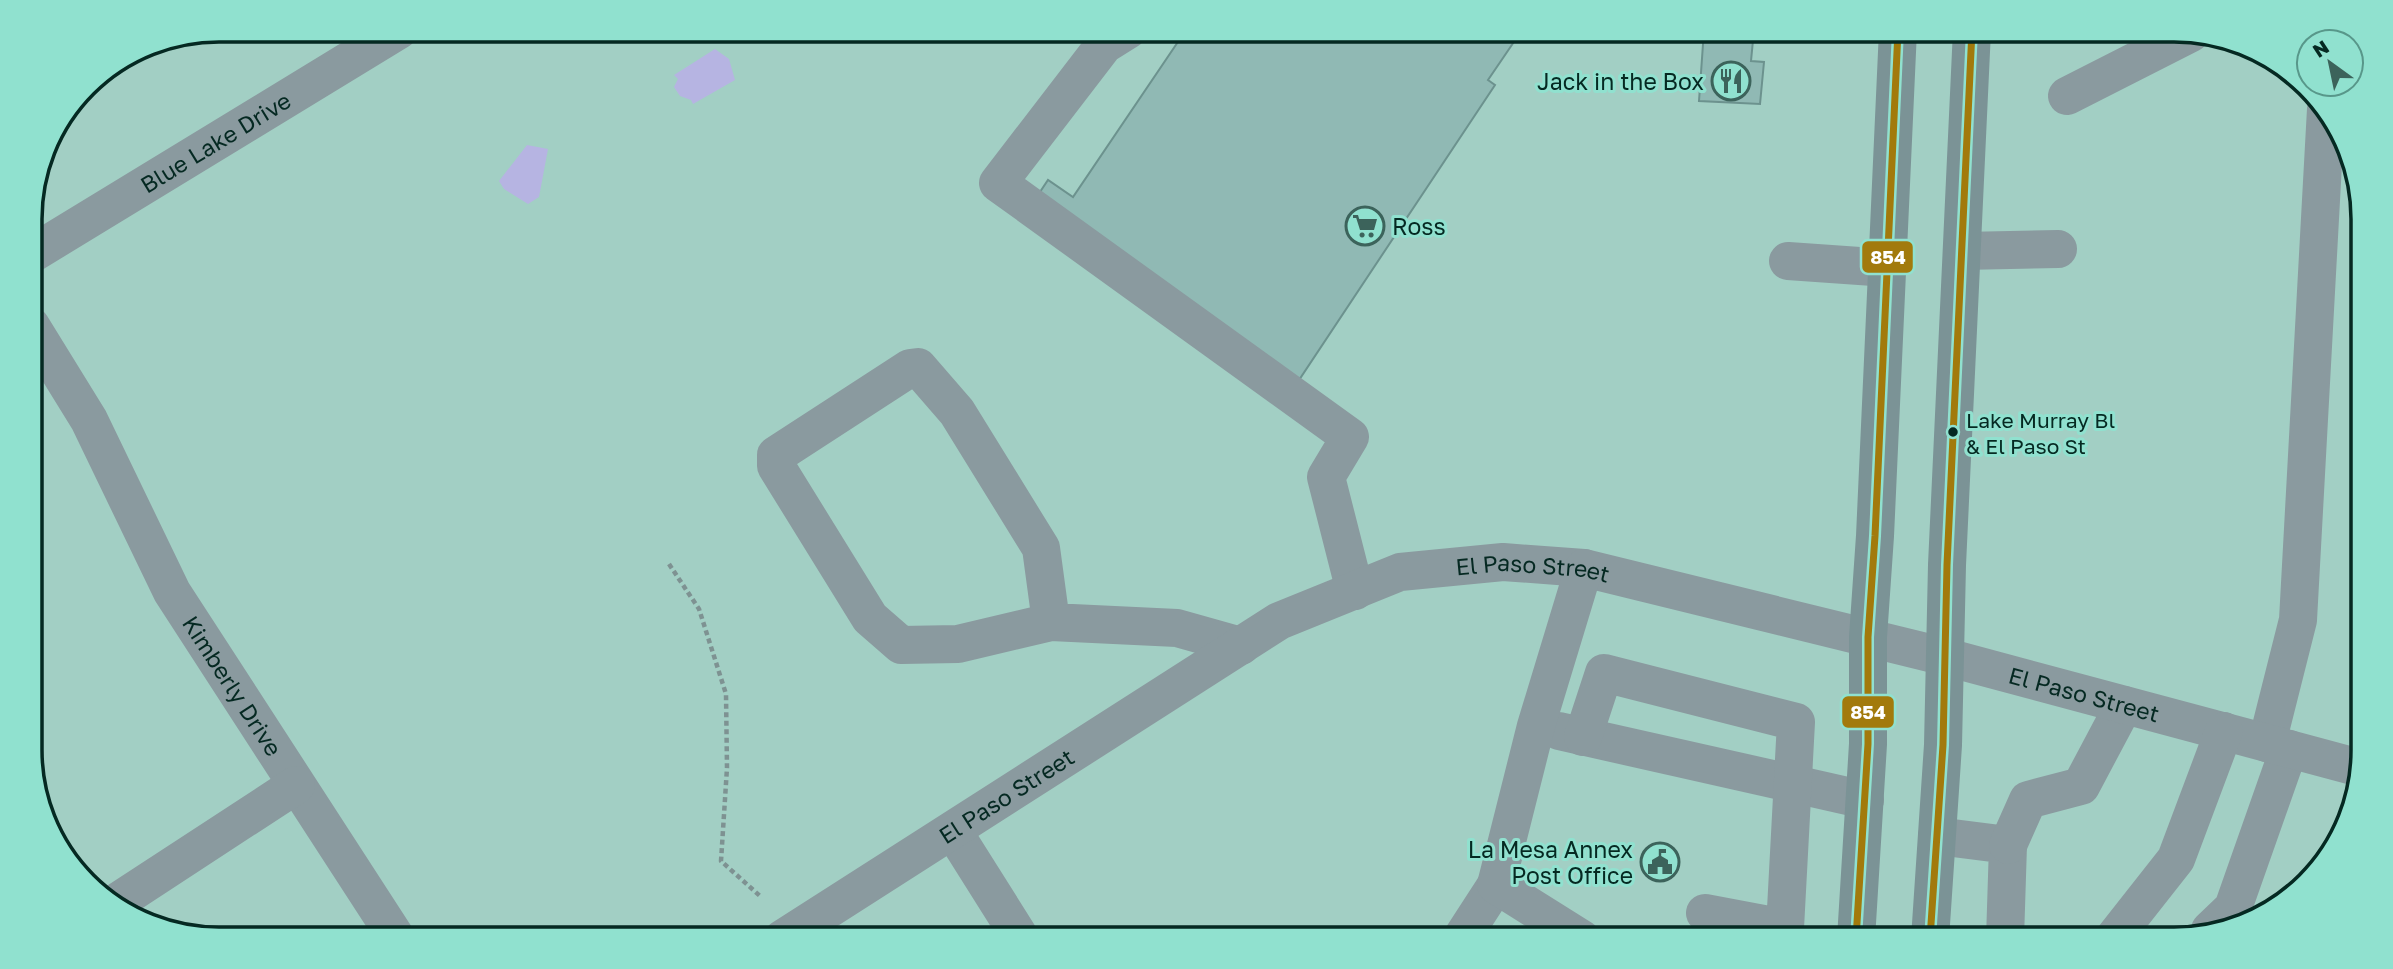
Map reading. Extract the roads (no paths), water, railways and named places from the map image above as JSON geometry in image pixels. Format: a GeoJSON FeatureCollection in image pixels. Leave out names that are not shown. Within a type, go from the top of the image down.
{"type":"FeatureCollection","features":[{"type":"Feature","properties":{"kind":"main road"},"geometry":{"type":"LineString","coordinates":[[1857,927],[1868,744],[1868,637],[1897,42]]}},
{"type":"Feature","properties":{"kind":"main road"},"geometry":{"type":"LineString","coordinates":[[1931,927],[1946,657],[1947,565],[1971,42]]}},
{"type":"Feature","properties":{"kind":"street","name":"Blue Lake Drive"},"geometry":{"type":"LineString","coordinates":[[42,248],[375,42]]}},
{"type":"Feature","properties":{"kind":"street"},"geometry":{"type":"LineString","coordinates":[[1109,42],[998,183],[1350,437],[1326,477],[1355,590]]}},
{"type":"Feature","properties":{"kind":"street"},"geometry":{"type":"LineString","coordinates":[[2067,96],[2173,42]]}},
{"type":"Feature","properties":{"kind":"street"},"geometry":{"type":"LineString","coordinates":[[2219,921],[2233,908],[2278,746],[2298,620],[2325,128]]}},
{"type":"Feature","properties":{"kind":"street"},"geometry":{"type":"LineString","coordinates":[[1962,251],[2058,249]]}},
{"type":"Feature","properties":{"kind":"street"},"geometry":{"type":"LineString","coordinates":[[1788,261],[1888,268]]}},
{"type":"Feature","properties":{"kind":"street","name":"Kimberly Drive"},"geometry":{"type":"LineString","coordinates":[[42,344],[89,420],[172,592],[389,927]]}},
{"type":"Feature","properties":{"kind":"street"},"geometry":{"type":"LineString","coordinates":[[1051,622],[1041,548],[957,412],[918,367],[911,368],[776,456],[776,466],[870,618],[901,645],[958,645],[1051,622],[1177,628],[1241,646]]}},
{"type":"Feature","properties":{"kind":"street","name":"El Paso Street"},"geometry":{"type":"LineString","coordinates":[[801,927],[1279,621],[1400,572],[1503,562],[1584,568],[1946,657],[2350,765]]}},
{"type":"Feature","properties":{"kind":"street"},"geometry":{"type":"LineString","coordinates":[[1469,927],[1496,885],[1536,726],[1584,568]]}},
{"type":"Feature","properties":{"kind":"street"},"geometry":{"type":"LineString","coordinates":[[1583,737],[1604,673],[1796,722],[1785,927]]}},
{"type":"Feature","properties":{"kind":"street"},"geometry":{"type":"LineString","coordinates":[[2005,927],[2008,845],[2028,800],[2081,786],[2124,705]]}},
{"type":"Feature","properties":{"kind":"street"},"geometry":{"type":"LineString","coordinates":[[1536,726],[1865,800]]}},
{"type":"Feature","properties":{"kind":"street"},"geometry":{"type":"LineString","coordinates":[[2122,927],[2176,859],[2224,731]]}},
{"type":"Feature","properties":{"kind":"street"},"geometry":{"type":"LineString","coordinates":[[123,898],[296,785]]}},
{"type":"Feature","properties":{"kind":"street"},"geometry":{"type":"LineString","coordinates":[[953,831],[1013,927]]}},
{"type":"Feature","properties":{"kind":"street"},"geometry":{"type":"LineString","coordinates":[[1937,836],[2008,845]]}},
{"type":"Feature","properties":{"kind":"street"},"geometry":{"type":"LineString","coordinates":[[1496,885],[1563,927]]}},
{"type":"Feature","properties":{"kind":"street"},"geometry":{"type":"LineString","coordinates":[[1705,913],[1780,927]]}},
{"type":"Feature","properties":{"kind":"water"},"geometry":{"type":"Polygon","coordinates":[[[715,49],[729,59],[735,80],[693,104],[691,100],[680,96],[674,87],[678,79],[674,75],[715,49]]]}},
{"type":"Feature","properties":{"kind":"water"},"geometry":{"type":"Polygon","coordinates":[[[527,145],[548,149],[539,197],[528,204],[504,189],[499,181],[527,145]]]}},
{"type":"Feature","properties":{"kind":"place","name":"Jack in the Box"},"geometry":{"type":"Point","coordinates":[1731,81]}},
{"type":"Feature","properties":{"kind":"place","name":"Ross"},"geometry":{"type":"Point","coordinates":[1365,226]}},
{"type":"Feature","properties":{"kind":"place","name":"Lake Murray Bl & El Paso St"},"geometry":{"type":"Point","coordinates":[1953,432]}},
{"type":"Feature","properties":{"kind":"place","name":"La Mesa Annex Post Office"},"geometry":{"type":"Point","coordinates":[1660,862]}}]}
